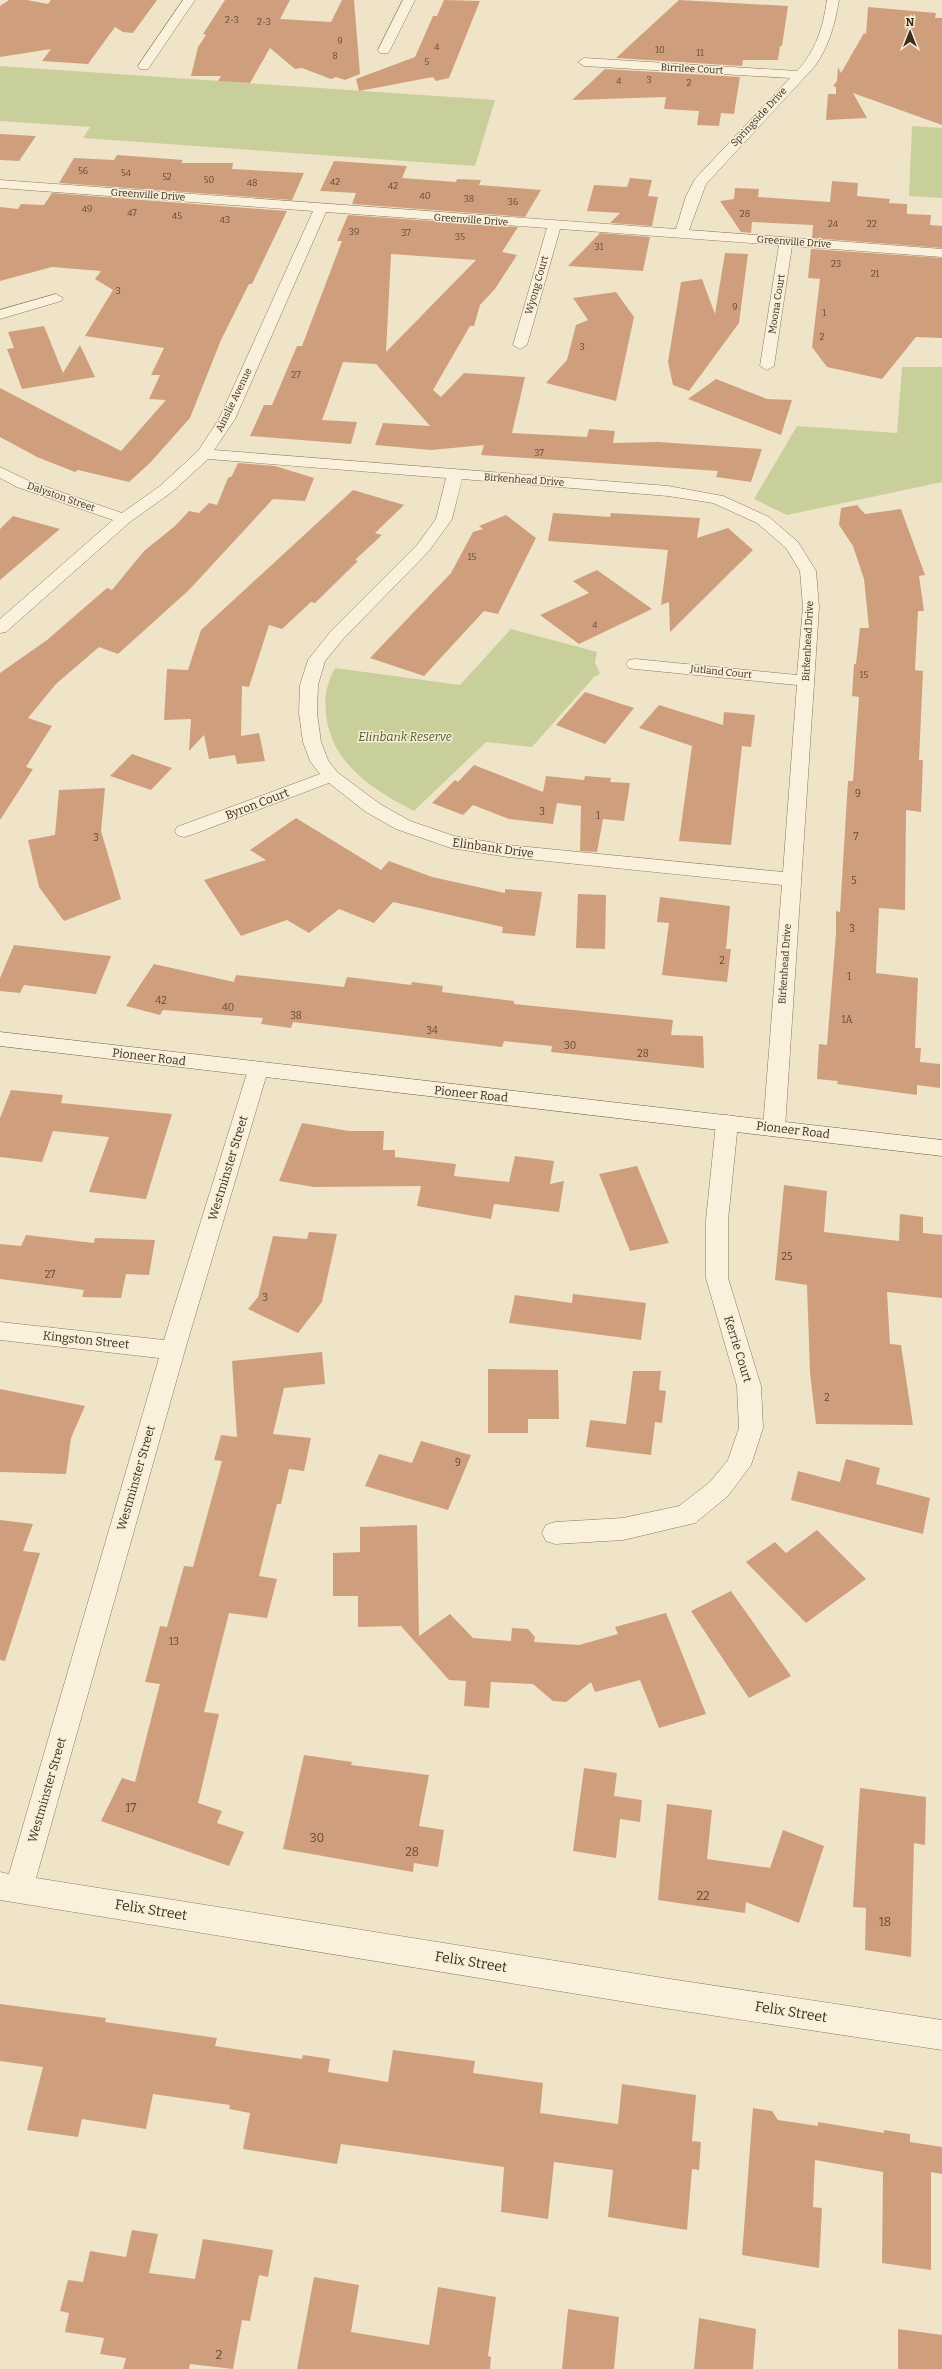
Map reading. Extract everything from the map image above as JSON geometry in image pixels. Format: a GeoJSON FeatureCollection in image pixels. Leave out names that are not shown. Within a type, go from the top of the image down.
{"type":"FeatureCollection","features":[{"type":"Feature","properties":{"kind":"street"},"geometry":{"type":"LineString","coordinates":[[144,66],[189,0]]}},
{"type":"Feature","properties":{"kind":"street"},"geometry":{"type":"LineString","coordinates":[[384,50],[409,0]]}},
{"type":"Feature","properties":{"kind":"street","name":"Springside Drive"},"geometry":{"type":"LineString","coordinates":[[681,234],[692,196],[700,182],[800,75],[818,52],[826,34],[833,0]]}},
{"type":"Feature","properties":{"kind":"street","name":"Birrilee Court"},"geometry":{"type":"LineString","coordinates":[[584,62],[800,75]]}},
{"type":"Feature","properties":{"kind":"street","name":"Greenville Drive"},"geometry":{"type":"LineString","coordinates":[[0,184],[554,226],[942,253]]}},
{"type":"Feature","properties":{"kind":"street","name":"Ainslie Avenue"},"geometry":{"type":"LineString","coordinates":[[0,628],[124,519],[166,489],[204,454],[227,419],[320,208]]}},
{"type":"Feature","properties":{"kind":"street","name":"Wyong Court"},"geometry":{"type":"LineString","coordinates":[[520,345],[554,226]]}},
{"type":"Feature","properties":{"kind":"street","name":"Moona Court"},"geometry":{"type":"LineString","coordinates":[[767,366],[786,242]]}},
{"type":"Feature","properties":{"kind":"street"},"geometry":{"type":"LineString","coordinates":[[0,315],[56,298]]}},
{"type":"Feature","properties":{"kind":"street","name":"Birkenhead Drive"},"geometry":{"type":"LineString","coordinates":[[204,454],[455,476],[668,491],[717,499],[763,520],[792,545],[808,571],[811,607],[790,879],[774,1128]]}},
{"type":"Feature","properties":{"kind":"street","name":"Dalyston Street"},"geometry":{"type":"LineString","coordinates":[[0,472],[23,484],[124,519]]}},
{"type":"Feature","properties":{"kind":"street","name":"Elinbank Drive"},"geometry":{"type":"LineString","coordinates":[[455,476],[444,519],[423,548],[337,635],[317,660],[309,685],[308,713],[312,742],[318,761],[331,776],[373,808],[403,825],[451,842],[508,851],[790,879]]}},
{"type":"Feature","properties":{"kind":"street","name":"Jutland Court"},"geometry":{"type":"LineString","coordinates":[[635,664],[806,681]]}},
{"type":"Feature","properties":{"kind":"street","name":"Byron Court"},"geometry":{"type":"LineString","coordinates":[[184,831],[331,776]]}},
{"type":"Feature","properties":{"kind":"street","name":"Pioneer Road"},"geometry":{"type":"LineString","coordinates":[[0,1039],[942,1148]]}},
{"type":"Feature","properties":{"kind":"street","name":"Westminster Street"},"geometry":{"type":"LineString","coordinates":[[9,1887],[258,1070]]}},
{"type":"Feature","properties":{"kind":"street","name":"Kerrie Court"},"geometry":{"type":"LineString","coordinates":[[555,1533],[623,1529],[686,1515],[719,1489],[739,1465],[751,1428],[749,1386],[717,1278],[716,1220],[727,1123]]}},
{"type":"Feature","properties":{"kind":"street","name":"Kingston Street"},"geometry":{"type":"LineString","coordinates":[[0,1331],[173,1350]]}},
{"type":"Feature","properties":{"kind":"street","name":"Felix Street"},"geometry":{"type":"LineString","coordinates":[[9,1887],[657,1992],[942,2035]]}},
{"type":"Feature","properties":{"kind":"green space"},"geometry":{"type":"Polygon","coordinates":[[[0,66],[495,100],[475,166],[83,138],[90,127],[0,121],[0,66]]]}},
{"type":"Feature","properties":{"kind":"green space"},"geometry":{"type":"Polygon","coordinates":[[[912,126],[942,128],[942,198],[909,196],[912,126]]]}},
{"type":"Feature","properties":{"kind":"green space"},"geometry":{"type":"Polygon","coordinates":[[[902,367],[942,367],[942,482],[787,515],[754,499],[797,426],[897,433],[902,367]]]}},
{"type":"Feature","properties":{"kind":"green space","name":"Elinbank Reserve"},"geometry":{"type":"Polygon","coordinates":[[[511,629],[597,652],[595,662],[600,674],[594,677],[532,747],[486,742],[414,811],[384,794],[356,773],[336,746],[329,731],[325,701],[330,679],[335,668],[460,685],[511,629]]]}},
{"type":"Feature","properties":{"kind":"building"},"geometry":{"type":"Polygon","coordinates":[[[9,0],[27,0],[48,4],[51,0],[157,0],[133,33],[123,32],[115,27],[88,64],[42,61],[51,49],[0,57],[0,6],[9,0]]]}},
{"type":"Feature","properties":{"kind":"building"},"geometry":{"type":"Polygon","coordinates":[[[225,0],[290,0],[280,19],[331,22],[342,0],[354,0],[360,74],[345,80],[336,77],[331,79],[302,68],[295,69],[270,48],[250,83],[218,81],[221,76],[191,76],[198,47],[206,35],[203,34],[225,0]]]}},
{"type":"Feature","properties":{"kind":"building"},"geometry":{"type":"Polygon","coordinates":[[[444,0],[480,1],[449,78],[436,81],[433,77],[359,91],[356,79],[415,57],[433,16],[437,16],[444,0]]]}},
{"type":"Feature","properties":{"kind":"building"},"geometry":{"type":"Polygon","coordinates":[[[679,0],[788,6],[782,46],[780,46],[778,60],[743,60],[742,66],[616,58],[679,0]]]}},
{"type":"Feature","properties":{"kind":"building"},"geometry":{"type":"Polygon","coordinates":[[[868,7],[936,13],[935,18],[942,18],[942,125],[853,93],[867,118],[826,120],[828,94],[836,94],[836,87],[833,86],[837,81],[838,67],[841,73],[864,33],[866,34],[868,7]]]}},
{"type":"Feature","properties":{"kind":"building"},"geometry":{"type":"Polygon","coordinates":[[[605,69],[740,77],[734,114],[721,113],[719,126],[697,125],[699,111],[664,109],[666,97],[572,100],[605,69]]]}},
{"type":"Feature","properties":{"kind":"building"},"geometry":{"type":"Polygon","coordinates":[[[0,134],[36,136],[19,161],[0,160],[0,134]]]}},
{"type":"Feature","properties":{"kind":"building"},"geometry":{"type":"Polygon","coordinates":[[[117,155],[183,160],[181,163],[233,163],[232,169],[304,173],[292,200],[59,183],[74,158],[114,160],[117,155]]]}},
{"type":"Feature","properties":{"kind":"building"},"geometry":{"type":"Polygon","coordinates":[[[334,161],[407,166],[402,178],[456,182],[457,179],[481,180],[479,185],[541,190],[525,217],[352,204],[356,193],[320,191],[334,161]]]}},
{"type":"Feature","properties":{"kind":"building"},"geometry":{"type":"Polygon","coordinates":[[[630,178],[652,180],[648,196],[658,197],[652,226],[610,223],[620,213],[587,211],[594,185],[627,187],[630,178]]]}},
{"type":"Feature","properties":{"kind":"building"},"geometry":{"type":"Polygon","coordinates":[[[832,181],[858,183],[857,196],[890,199],[889,203],[907,204],[907,214],[931,215],[930,225],[942,226],[942,248],[812,238],[813,225],[752,222],[751,233],[741,232],[720,201],[734,199],[735,188],[759,189],[758,197],[830,202],[832,181]]]}},
{"type":"Feature","properties":{"kind":"building"},"geometry":{"type":"Polygon","coordinates":[[[52,193],[287,211],[252,284],[249,284],[221,340],[190,418],[150,463],[129,482],[78,470],[75,472],[37,457],[0,437],[0,388],[121,451],[166,400],[149,399],[160,375],[151,375],[164,348],[85,336],[113,290],[95,279],[101,271],[52,267],[0,281],[0,207],[18,209],[21,204],[44,205],[52,193]]]}},
{"type":"Feature","properties":{"kind":"building"},"geometry":{"type":"Polygon","coordinates":[[[348,215],[518,227],[502,252],[517,255],[495,289],[480,305],[474,326],[470,326],[433,390],[441,397],[464,373],[525,377],[512,433],[587,437],[589,429],[615,431],[613,443],[658,442],[762,449],[751,482],[716,477],[718,471],[481,455],[484,445],[431,450],[375,445],[383,423],[430,426],[376,364],[343,362],[322,420],[357,422],[351,444],[250,436],[264,405],[272,405],[297,346],[302,346],[342,241],[337,241],[348,215]],[[391,254],[386,352],[476,260],[391,254]]]}},
{"type":"Feature","properties":{"kind":"building"},"geometry":{"type":"Polygon","coordinates":[[[600,233],[650,237],[643,271],[568,266],[600,233]]]}},
{"type":"Feature","properties":{"kind":"building"},"geometry":{"type":"Polygon","coordinates":[[[811,249],[942,258],[942,338],[916,337],[882,379],[827,367],[812,347],[820,279],[808,278],[811,249]]]}},
{"type":"Feature","properties":{"kind":"building"},"geometry":{"type":"Polygon","coordinates":[[[725,253],[748,254],[739,323],[689,391],[673,385],[668,362],[681,282],[702,279],[715,314],[725,253]]]}},
{"type":"Feature","properties":{"kind":"building"},"geometry":{"type":"Polygon","coordinates":[[[616,292],[634,317],[616,401],[546,383],[567,360],[576,325],[588,320],[573,298],[616,292]]]}},
{"type":"Feature","properties":{"kind":"building"},"geometry":{"type":"Polygon","coordinates":[[[44,326],[63,373],[80,345],[95,377],[22,389],[7,349],[14,348],[8,332],[44,326]]]}},
{"type":"Feature","properties":{"kind":"building"},"geometry":{"type":"Polygon","coordinates":[[[716,379],[767,399],[792,400],[781,435],[688,399],[716,379]]]}},
{"type":"Feature","properties":{"kind":"building"},"geometry":{"type":"Polygon","coordinates":[[[238,463],[275,466],[314,478],[305,501],[273,499],[189,590],[118,654],[99,647],[56,684],[28,718],[52,726],[26,767],[33,769],[0,820],[0,673],[47,640],[107,588],[112,590],[144,551],[175,526],[189,511],[199,513],[209,503],[217,505],[228,478],[232,476],[238,463]]]}},
{"type":"Feature","properties":{"kind":"building"},"geometry":{"type":"Polygon","coordinates":[[[353,490],[404,505],[375,533],[382,535],[355,560],[358,561],[315,603],[311,602],[282,629],[269,625],[249,687],[242,686],[241,736],[259,733],[265,761],[237,764],[235,755],[209,759],[204,735],[189,751],[191,719],[164,720],[167,669],[188,670],[201,630],[353,490]]]}},
{"type":"Feature","properties":{"kind":"building"},"geometry":{"type":"Polygon","coordinates":[[[857,505],[865,514],[901,509],[925,575],[919,576],[924,611],[918,611],[915,670],[923,671],[919,760],[923,760],[921,812],[906,810],[905,910],[879,908],[876,973],[918,978],[915,1048],[921,1048],[920,1062],[940,1064],[940,1088],[917,1085],[917,1095],[837,1084],[838,1081],[817,1079],[819,1044],[827,1045],[836,934],[836,911],[840,912],[848,781],[853,781],[859,697],[852,696],[854,664],[856,664],[860,628],[869,628],[864,579],[853,546],[839,525],[841,508],[857,505]]]}},
{"type":"Feature","properties":{"kind":"building"},"geometry":{"type":"Polygon","coordinates":[[[553,513],[610,517],[611,513],[700,518],[697,538],[728,528],[753,550],[670,632],[669,602],[661,605],[668,550],[548,541],[553,513]]]}},
{"type":"Feature","properties":{"kind":"building"},"geometry":{"type":"Polygon","coordinates":[[[506,515],[536,538],[498,614],[484,611],[424,676],[370,658],[451,573],[473,532],[483,529],[479,526],[506,515]]]}},
{"type":"Feature","properties":{"kind":"building"},"geometry":{"type":"Polygon","coordinates":[[[13,516],[60,529],[0,580],[0,529],[13,516]]]}},
{"type":"Feature","properties":{"kind":"building"},"geometry":{"type":"Polygon","coordinates":[[[597,570],[652,609],[579,644],[540,615],[589,593],[573,581],[597,570]]]}},
{"type":"Feature","properties":{"kind":"building"},"geometry":{"type":"Polygon","coordinates":[[[585,692],[634,708],[605,744],[556,725],[585,692]]]}},
{"type":"Feature","properties":{"kind":"building"},"geometry":{"type":"Polygon","coordinates":[[[659,705],[723,725],[724,712],[755,715],[751,747],[742,746],[731,845],[679,841],[692,746],[639,728],[659,705]]]}},
{"type":"Feature","properties":{"kind":"building"},"geometry":{"type":"Polygon","coordinates":[[[132,754],[172,768],[151,790],[110,776],[132,754]]]}},
{"type":"Feature","properties":{"kind":"building"},"geometry":{"type":"Polygon","coordinates":[[[474,765],[543,792],[546,776],[584,780],[585,776],[611,778],[610,782],[630,783],[624,821],[603,819],[597,852],[580,851],[581,806],[557,803],[553,824],[509,819],[473,805],[463,815],[432,803],[455,780],[458,782],[474,765]]]}},
{"type":"Feature","properties":{"kind":"building"},"geometry":{"type":"Polygon","coordinates":[[[105,788],[101,831],[121,899],[64,921],[39,887],[28,840],[55,835],[59,790],[105,788]]]}},
{"type":"Feature","properties":{"kind":"building"},"geometry":{"type":"Polygon","coordinates":[[[296,818],[381,870],[389,861],[432,877],[505,893],[505,889],[542,892],[535,936],[502,933],[503,927],[393,902],[374,923],[339,909],[309,933],[287,920],[241,936],[204,880],[266,860],[250,850],[296,818]]]}},
{"type":"Feature","properties":{"kind":"building"},"geometry":{"type":"Polygon","coordinates":[[[578,894],[606,895],[605,949],[576,948],[578,894]]]}},
{"type":"Feature","properties":{"kind":"building"},"geometry":{"type":"Polygon","coordinates":[[[660,897],[730,906],[726,949],[731,949],[727,982],[662,975],[669,923],[657,922],[660,897]]]}},
{"type":"Feature","properties":{"kind":"building"},"geometry":{"type":"Polygon","coordinates":[[[14,945],[111,956],[96,994],[24,985],[20,993],[0,991],[0,978],[14,945]]]}},
{"type":"Feature","properties":{"kind":"building"},"geometry":{"type":"Polygon","coordinates":[[[154,964],[234,982],[236,975],[344,987],[347,977],[411,985],[412,982],[443,986],[442,992],[514,1001],[514,1004],[673,1020],[671,1035],[703,1036],[704,1068],[551,1052],[552,1046],[504,1041],[502,1047],[293,1022],[291,1028],[261,1024],[263,1018],[163,1010],[160,1015],[126,1006],[154,964]]]}},
{"type":"Feature","properties":{"kind":"building"},"geometry":{"type":"Polygon","coordinates":[[[11,1090],[63,1095],[61,1103],[172,1114],[146,1199],[89,1192],[109,1137],[53,1131],[42,1162],[0,1157],[0,1118],[11,1090]]]}},
{"type":"Feature","properties":{"kind":"building"},"geometry":{"type":"Polygon","coordinates":[[[302,1123],[349,1131],[384,1131],[383,1150],[395,1150],[395,1157],[456,1164],[454,1176],[509,1182],[515,1156],[554,1161],[550,1184],[564,1181],[559,1212],[494,1204],[491,1219],[417,1206],[421,1186],[314,1187],[279,1181],[302,1123]]]}},
{"type":"Feature","properties":{"kind":"building"},"geometry":{"type":"Polygon","coordinates":[[[637,1166],[669,1243],[630,1251],[599,1174],[637,1166]]]}},
{"type":"Feature","properties":{"kind":"building"},"geometry":{"type":"Polygon","coordinates":[[[784,1185],[827,1191],[824,1232],[899,1241],[900,1214],[923,1217],[923,1233],[942,1235],[942,1298],[887,1292],[890,1344],[901,1345],[913,1425],[816,1424],[810,1373],[807,1285],[775,1280],[784,1185]]]}},
{"type":"Feature","properties":{"kind":"building"},"geometry":{"type":"Polygon","coordinates":[[[309,1232],[337,1234],[322,1302],[298,1333],[248,1309],[258,1297],[273,1236],[307,1239],[309,1232]]]}},
{"type":"Feature","properties":{"kind":"building"},"geometry":{"type":"Polygon","coordinates":[[[26,1235],[94,1243],[95,1238],[155,1240],[149,1275],[126,1274],[121,1298],[82,1297],[84,1290],[0,1279],[0,1244],[21,1246],[26,1235]]]}},
{"type":"Feature","properties":{"kind":"building"},"geometry":{"type":"Polygon","coordinates":[[[573,1294],[646,1303],[641,1340],[509,1323],[515,1295],[572,1303],[573,1294]]]}},
{"type":"Feature","properties":{"kind":"building"},"geometry":{"type":"Polygon","coordinates":[[[322,1352],[325,1384],[284,1388],[273,1434],[311,1438],[304,1471],[289,1469],[281,1504],[277,1504],[259,1576],[277,1579],[267,1618],[229,1613],[204,1712],[219,1714],[198,1803],[222,1811],[217,1823],[244,1832],[229,1866],[101,1821],[122,1778],[135,1782],[160,1684],[145,1682],[160,1626],[167,1627],[184,1566],[193,1567],[222,1461],[214,1460],[221,1435],[237,1437],[232,1361],[322,1352]]]}},
{"type":"Feature","properties":{"kind":"building"},"geometry":{"type":"Polygon","coordinates":[[[488,1369],[558,1370],[559,1419],[528,1419],[528,1433],[488,1433],[488,1369]]]}},
{"type":"Feature","properties":{"kind":"building"},"geometry":{"type":"Polygon","coordinates":[[[633,1371],[661,1371],[659,1390],[666,1391],[662,1423],[655,1422],[651,1455],[586,1447],[590,1420],[626,1424],[633,1371]]]}},
{"type":"Feature","properties":{"kind":"building"},"geometry":{"type":"Polygon","coordinates":[[[0,1389],[85,1406],[71,1438],[66,1474],[0,1472],[0,1389]]]}},
{"type":"Feature","properties":{"kind":"building"},"geometry":{"type":"Polygon","coordinates":[[[421,1441],[471,1455],[448,1510],[365,1486],[379,1454],[412,1463],[421,1441]]]}},
{"type":"Feature","properties":{"kind":"building"},"geometry":{"type":"Polygon","coordinates":[[[846,1459],[880,1468],[876,1484],[930,1498],[923,1534],[791,1500],[798,1471],[840,1482],[846,1459]]]}},
{"type":"Feature","properties":{"kind":"building"},"geometry":{"type":"Polygon","coordinates":[[[0,1520],[33,1524],[23,1551],[40,1553],[5,1661],[0,1660],[0,1520]]]}},
{"type":"Feature","properties":{"kind":"building"},"geometry":{"type":"Polygon","coordinates":[[[417,1525],[419,1636],[450,1614],[473,1638],[511,1641],[512,1628],[528,1629],[535,1637],[534,1642],[579,1645],[618,1634],[615,1627],[666,1613],[706,1714],[659,1728],[640,1680],[595,1692],[591,1682],[566,1702],[553,1701],[533,1684],[491,1682],[489,1708],[464,1706],[466,1681],[449,1680],[401,1626],[358,1627],[358,1596],[333,1596],[333,1553],[360,1552],[360,1527],[417,1525]]]}},
{"type":"Feature","properties":{"kind":"building"},"geometry":{"type":"Polygon","coordinates":[[[817,1530],[866,1579],[806,1623],[746,1562],[775,1542],[786,1553],[817,1530]]]}},
{"type":"Feature","properties":{"kind":"building"},"geometry":{"type":"Polygon","coordinates":[[[731,1591],[791,1676],[749,1698],[691,1611],[731,1591]]]}},
{"type":"Feature","properties":{"kind":"building"},"geometry":{"type":"Polygon","coordinates":[[[304,1755],[352,1762],[351,1765],[429,1775],[419,1826],[444,1830],[438,1867],[414,1863],[413,1872],[283,1849],[304,1755]]]}},
{"type":"Feature","properties":{"kind":"building"},"geometry":{"type":"Polygon","coordinates":[[[584,1768],[617,1773],[614,1796],[642,1800],[640,1822],[620,1819],[616,1858],[573,1851],[584,1768]]]}},
{"type":"Feature","properties":{"kind":"building"},"geometry":{"type":"Polygon","coordinates":[[[860,1788],[926,1797],[925,1845],[914,1843],[911,1957],[865,1950],[866,1908],[853,1907],[860,1788]]]}},
{"type":"Feature","properties":{"kind":"building"},"geometry":{"type":"Polygon","coordinates":[[[667,1804],[712,1810],[707,1859],[770,1868],[783,1830],[824,1846],[799,1923],[746,1902],[745,1913],[658,1900],[667,1804]]]}},
{"type":"Feature","properties":{"kind":"building"},"geometry":{"type":"Polygon","coordinates":[[[0,2004],[106,2018],[105,2022],[217,2038],[215,2046],[302,2059],[303,2055],[330,2059],[328,2072],[388,2082],[393,2050],[475,2061],[473,2073],[543,2083],[540,2113],[618,2124],[622,2084],[696,2095],[692,2141],[701,2142],[699,2170],[692,2169],[687,2230],[608,2217],[613,2170],[554,2162],[548,2219],[501,2212],[504,2167],[341,2144],[337,2164],[243,2149],[250,2113],[229,2109],[230,2105],[153,2094],[146,2129],[82,2119],[78,2137],[27,2130],[43,2067],[0,2061],[0,2004]]]}},
{"type":"Feature","properties":{"kind":"building"},"geometry":{"type":"Polygon","coordinates":[[[753,2108],[772,2111],[778,2120],[818,2126],[818,2122],[884,2133],[884,2130],[910,2134],[910,2142],[942,2147],[942,2174],[931,2172],[931,2270],[882,2263],[883,2172],[815,2160],[813,2207],[822,2208],[819,2268],[742,2255],[753,2108]]]}},
{"type":"Feature","properties":{"kind":"building"},"geometry":{"type":"Polygon","coordinates":[[[132,2230],[158,2234],[149,2273],[195,2279],[203,2239],[273,2250],[268,2277],[259,2275],[250,2321],[242,2320],[233,2369],[190,2364],[189,2369],[123,2369],[126,2358],[100,2354],[104,2338],[65,2332],[69,2313],[60,2311],[68,2280],[83,2282],[90,2251],[126,2257],[132,2230]]]}},
{"type":"Feature","properties":{"kind":"building"},"geometry":{"type":"Polygon","coordinates":[[[314,2277],[359,2285],[351,2332],[429,2345],[438,2287],[496,2297],[488,2356],[491,2357],[490,2369],[297,2369],[314,2277]]]}},
{"type":"Feature","properties":{"kind":"building"},"geometry":{"type":"Polygon","coordinates":[[[568,2309],[619,2317],[614,2369],[562,2369],[568,2309]]]}},
{"type":"Feature","properties":{"kind":"building"},"geometry":{"type":"Polygon","coordinates":[[[699,2318],[756,2329],[753,2369],[694,2369],[699,2318]]]}},
{"type":"Feature","properties":{"kind":"building"},"geometry":{"type":"Polygon","coordinates":[[[898,2329],[942,2335],[942,2369],[898,2369],[898,2329]]]}}]}
